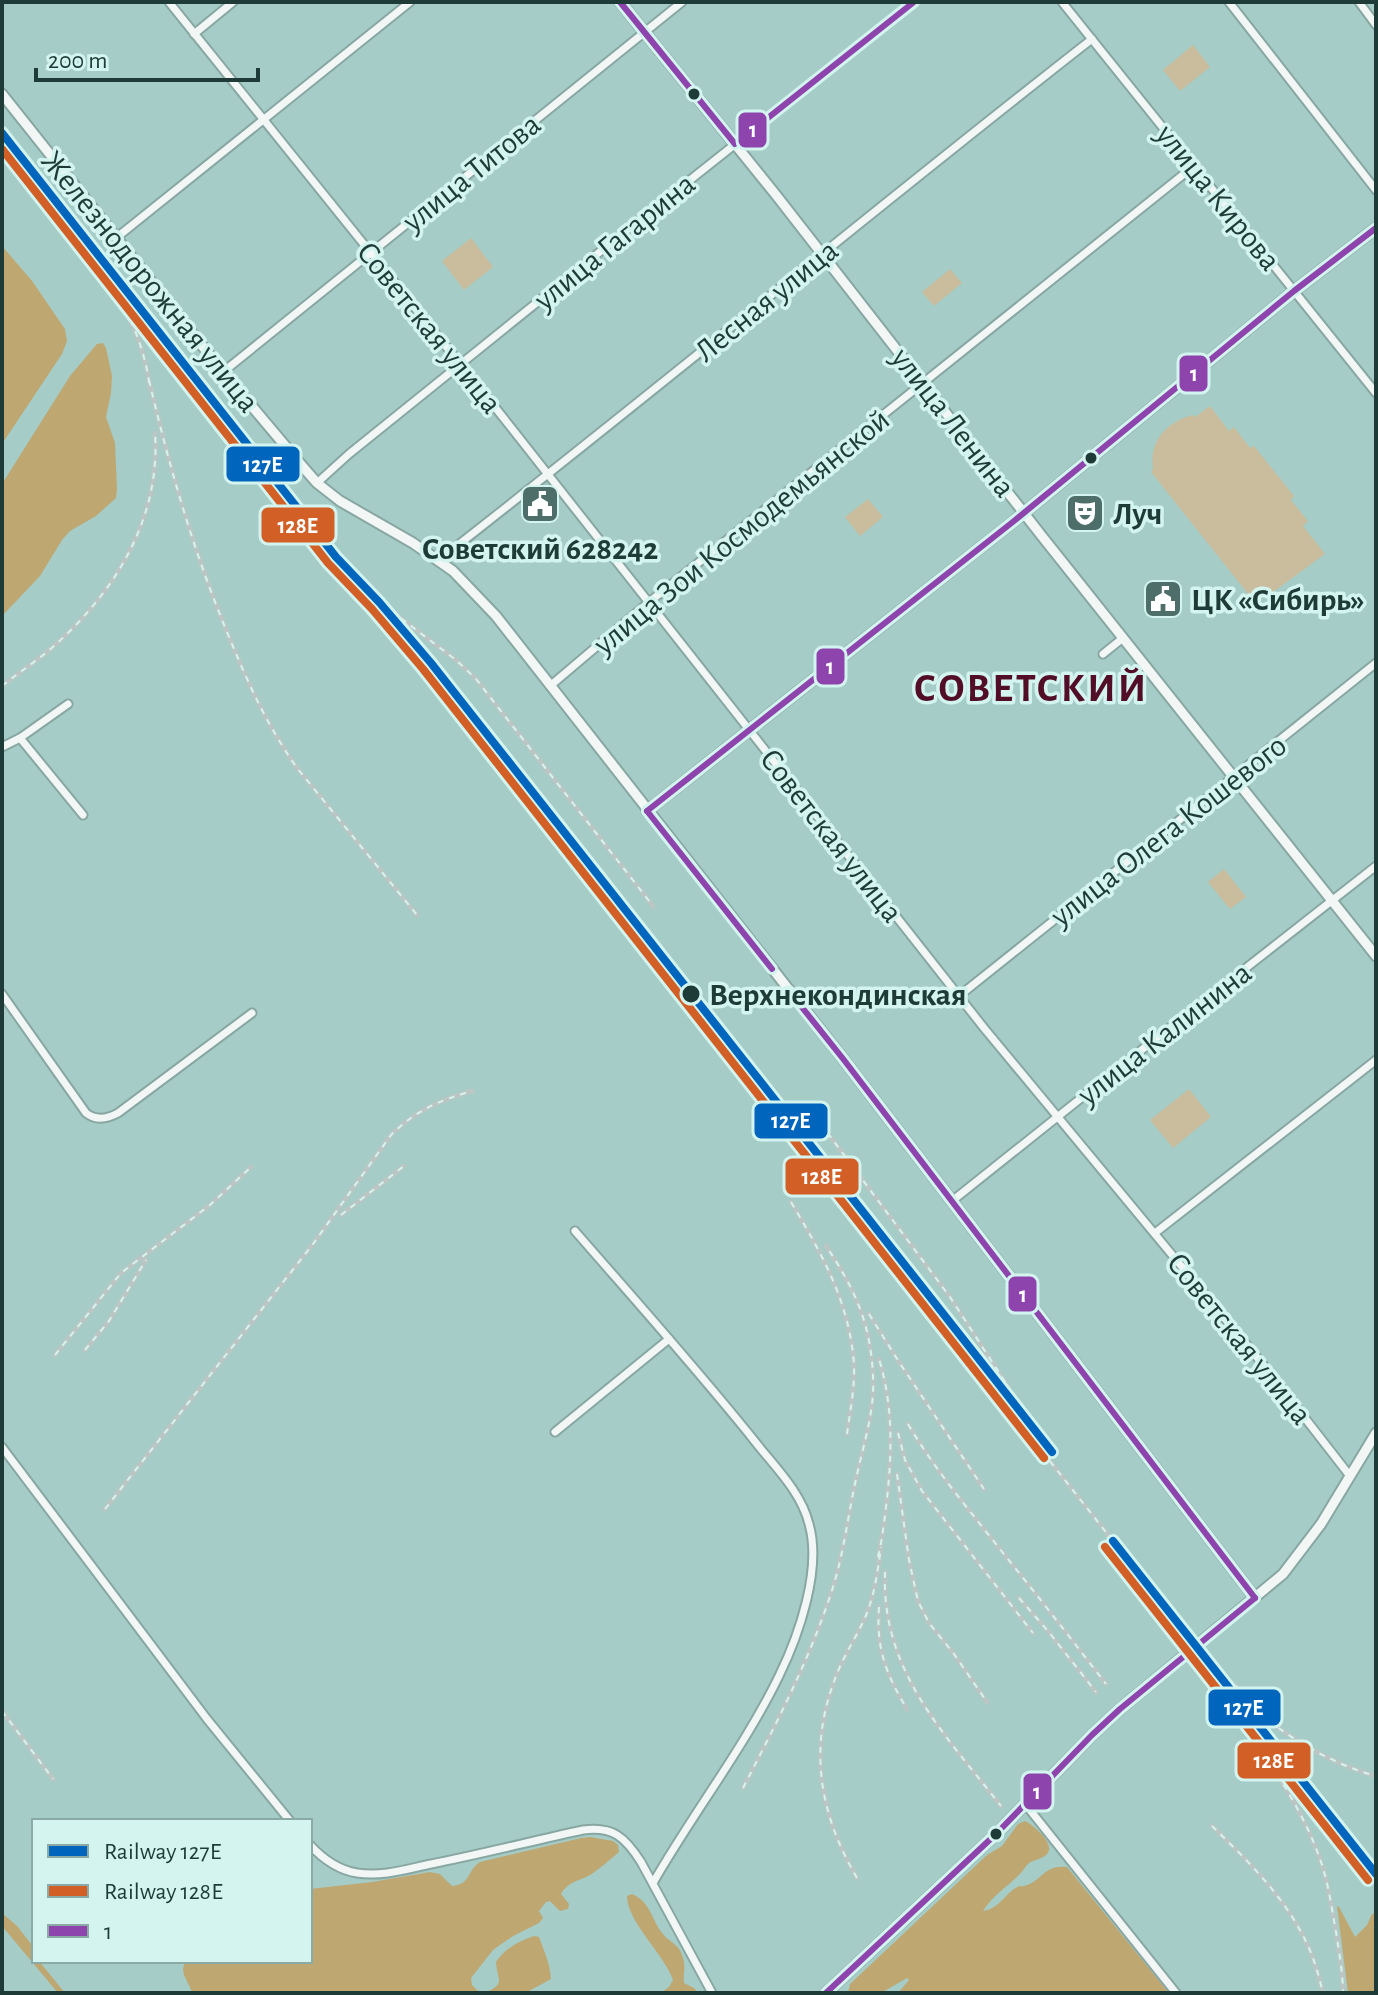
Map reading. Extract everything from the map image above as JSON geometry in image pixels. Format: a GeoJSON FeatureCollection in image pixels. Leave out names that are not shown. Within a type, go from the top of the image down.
{"type":"FeatureCollection","features":[{"type":"Feature","properties":{"kind":"main road","name":"улица Ленина"},"geometry":{"type":"LineString","coordinates":[[620,2],[1376,956]]}},
{"type":"Feature","properties":{"kind":"main road","name":"Железнодорожная улица"},"geometry":{"type":"LineString","coordinates":[[2,94],[223,372],[317,483],[358,513],[440,561],[488,607],[844,1060],[1255,1598]]}},
{"type":"Feature","properties":{"kind":"main road"},"geometry":{"type":"LineString","coordinates":[[647,811],[1024,513],[1294,291],[1376,228]]}},
{"type":"Feature","properties":{"kind":"main road"},"geometry":{"type":"LineString","coordinates":[[826,1993],[1026,1805],[1120,1709],[1291,1565],[1321,1524],[1376,1433]]}},
{"type":"Feature","properties":{"kind":"street","name":"Советская улица"},"geometry":{"type":"LineString","coordinates":[[169,2],[460,364],[959,996],[1289,1396],[1350,1476]]}},
{"type":"Feature","properties":{"kind":"street"},"geometry":{"type":"LineString","coordinates":[[194,34],[233,2]]}},
{"type":"Feature","properties":{"kind":"street"},"geometry":{"type":"LineString","coordinates":[[116,238],[410,2]]}},
{"type":"Feature","properties":{"kind":"street","name":"улица Титова"},"geometry":{"type":"LineString","coordinates":[[223,372],[682,2]]}},
{"type":"Feature","properties":{"kind":"street","name":"улица Гагарина"},"geometry":{"type":"LineString","coordinates":[[317,483],[460,364],[914,2]]}},
{"type":"Feature","properties":{"kind":"street","name":"улица Кирова"},"geometry":{"type":"LineString","coordinates":[[1062,2],[1376,393]]}},
{"type":"Feature","properties":{"kind":"street"},"geometry":{"type":"LineString","coordinates":[[1229,2],[1376,190]]}},
{"type":"Feature","properties":{"kind":"street"},"geometry":{"type":"LineString","coordinates":[[1359,2],[1376,25]]}},
{"type":"Feature","properties":{"kind":"street","name":"Лесная улица"},"geometry":{"type":"LineString","coordinates":[[440,561],[1092,39]]}},
{"type":"Feature","properties":{"kind":"street","name":"улица Зои Космодемьянской"},"geometry":{"type":"LineString","coordinates":[[550,686],[648,603],[1194,166]]}},
{"type":"Feature","properties":{"kind":"street"},"geometry":{"type":"LineString","coordinates":[[1103,654],[1123,638]]}},
{"type":"Feature","properties":{"kind":"street","name":"улица Олега Кошевого"},"geometry":{"type":"LineString","coordinates":[[959,996],[1376,663]]}},
{"type":"Feature","properties":{"kind":"street"},"geometry":{"type":"LineString","coordinates":[[2,747],[68,704]]}},
{"type":"Feature","properties":{"kind":"street"},"geometry":{"type":"LineString","coordinates":[[20,738],[83,815]]}},
{"type":"Feature","properties":{"kind":"street","name":"улица Калинина"},"geometry":{"type":"LineString","coordinates":[[952,1201],[1376,866]]}},
{"type":"Feature","properties":{"kind":"street"},"geometry":{"type":"LineString","coordinates":[[2,994],[86,1113],[97,1118],[118,1113],[252,1013]]}},
{"type":"Feature","properties":{"kind":"street"},"geometry":{"type":"LineString","coordinates":[[1155,1233],[1376,1060]]}},
{"type":"Feature","properties":{"kind":"street"},"geometry":{"type":"LineString","coordinates":[[575,1231],[737,1420],[796,1494],[809,1521],[810,1576],[792,1648],[762,1709],[653,1883]]}},
{"type":"Feature","properties":{"kind":"street"},"geometry":{"type":"LineString","coordinates":[[555,1432],[669,1339]]}},
{"type":"Feature","properties":{"kind":"street"},"geometry":{"type":"LineString","coordinates":[[2,1447],[207,1719],[288,1819]]}},
{"type":"Feature","properties":{"kind":"street"},"geometry":{"type":"LineString","coordinates":[[1026,1805],[1176,1993]]}},
{"type":"Feature","properties":{"kind":"street"},"geometry":{"type":"LineString","coordinates":[[312,1847],[340,1868],[361,1874],[381,1874],[583,1830],[612,1832],[635,1853],[712,1993]]}},
{"type":"Feature","properties":{"kind":"shaded area"},"geometry":{"type":"Polygon","coordinates":[[[1193,45],[1210,67],[1180,91],[1163,70],[1193,45]]]}},
{"type":"Feature","properties":{"kind":"shaded area"},"geometry":{"type":"Polygon","coordinates":[[[471,238],[493,267],[464,290],[442,261],[471,238]]]}},
{"type":"Feature","properties":{"kind":"shaded area"},"geometry":{"type":"Polygon","coordinates":[[[2,246],[32,281],[65,329],[67,341],[62,354],[2,444],[2,246]]]}},
{"type":"Feature","properties":{"kind":"shaded area"},"geometry":{"type":"Polygon","coordinates":[[[950,269],[962,283],[934,306],[922,292],[950,269]]]}},
{"type":"Feature","properties":{"kind":"shaded area"},"geometry":{"type":"Polygon","coordinates":[[[103,343],[112,376],[106,417],[115,443],[116,498],[96,516],[70,531],[40,576],[2,616],[2,484],[70,376],[97,344],[103,343]]]}},
{"type":"Feature","properties":{"kind":"shaded area"},"geometry":{"type":"Polygon","coordinates":[[[1210,406],[1229,431],[1234,427],[1250,448],[1254,446],[1294,496],[1291,500],[1308,521],[1303,526],[1325,554],[1261,598],[1249,595],[1151,472],[1154,450],[1161,434],[1175,422],[1193,415],[1195,417],[1210,406]]]}},
{"type":"Feature","properties":{"kind":"shaded area"},"geometry":{"type":"Polygon","coordinates":[[[868,499],[883,517],[860,536],[845,517],[868,499]]]}},
{"type":"Feature","properties":{"kind":"shaded area"},"geometry":{"type":"Polygon","coordinates":[[[1224,869],[1246,897],[1230,909],[1208,882],[1224,869]]]}},
{"type":"Feature","properties":{"kind":"shaded area"},"geometry":{"type":"Polygon","coordinates":[[[1189,1089],[1211,1117],[1173,1148],[1150,1120],[1189,1089]]]}},
{"type":"Feature","properties":{"kind":"shaded area"},"geometry":{"type":"Polygon","coordinates":[[[1025,1821],[1044,1837],[1049,1846],[1048,1853],[1028,1864],[983,1911],[993,1908],[1014,1889],[1032,1883],[1049,1870],[1067,1867],[1169,1993],[898,1993],[909,1980],[907,1978],[881,1993],[848,1993],[850,1984],[987,1855],[1002,1846],[1018,1824],[1025,1821]]]}},
{"type":"Feature","properties":{"kind":"shaded area"},"geometry":{"type":"Polygon","coordinates":[[[581,1838],[613,1841],[618,1845],[619,1852],[593,1873],[564,1889],[561,1894],[569,1904],[568,1909],[560,1911],[550,1901],[546,1902],[539,1911],[543,1918],[539,1923],[493,1950],[471,1978],[472,1985],[480,1993],[192,1993],[185,1976],[186,1963],[312,1963],[312,1889],[430,1872],[440,1874],[452,1886],[458,1885],[480,1862],[581,1838]]]}},
{"type":"Feature","properties":{"kind":"shaded area"},"geometry":{"type":"Polygon","coordinates":[[[632,1894],[644,1902],[659,1929],[679,1949],[684,1961],[684,1983],[698,1993],[661,1993],[673,1980],[633,1917],[627,1896],[632,1894]]]}},
{"type":"Feature","properties":{"kind":"shaded area"},"geometry":{"type":"Polygon","coordinates":[[[1337,1906],[1355,1937],[1376,1913],[1376,1993],[1348,1993],[1337,1906]]]}},
{"type":"Feature","properties":{"kind":"shaded area"},"geometry":{"type":"Polygon","coordinates":[[[2,1913],[32,1945],[32,1962],[2,1926],[2,1913]]]}},
{"type":"Feature","properties":{"kind":"shaded area"},"geometry":{"type":"Polygon","coordinates":[[[534,1936],[539,1937],[551,1979],[529,1993],[484,1993],[498,1984],[496,1962],[500,1957],[513,1946],[534,1936]]]}},
{"type":"Feature","properties":{"kind":"shaded area"},"geometry":{"type":"Polygon","coordinates":[[[33,1963],[41,1963],[65,1993],[58,1993],[33,1963]]]}},
{"type":"Feature","properties":{"kind":"railway"},"geometry":{"type":"LineString","coordinates":[[101,268],[133,326],[144,356],[150,389]]}},
{"type":"Feature","properties":{"kind":"railway"},"geometry":{"type":"LineString","coordinates":[[149,380],[193,539],[227,632],[258,702],[297,768],[417,915]]}},
{"type":"Feature","properties":{"kind":"railway"},"geometry":{"type":"LineString","coordinates":[[2,686],[71,630],[92,607],[128,555],[150,497],[155,465],[155,433]]}},
{"type":"Feature","properties":{"kind":"railway"},"geometry":{"type":"LineString","coordinates":[[336,557],[1113,1541]]}},
{"type":"Feature","properties":{"kind":"railway"},"geometry":{"type":"LineString","coordinates":[[382,604],[476,679],[653,906]]}},
{"type":"Feature","properties":{"kind":"railway"},"geometry":{"type":"LineString","coordinates":[[105,1509],[313,1244],[391,1135],[428,1107],[472,1091]]}},
{"type":"Feature","properties":{"kind":"railway"},"geometry":{"type":"LineString","coordinates":[[806,1104],[950,1297],[1009,1388]]}},
{"type":"Feature","properties":{"kind":"railway"},"geometry":{"type":"LineString","coordinates":[[341,1215],[404,1166]]}},
{"type":"Feature","properties":{"kind":"railway"},"geometry":{"type":"LineString","coordinates":[[55,1355],[121,1273],[210,1205],[251,1167]]}},
{"type":"Feature","properties":{"kind":"railway"},"geometry":{"type":"LineString","coordinates":[[791,1202],[824,1260],[847,1321],[854,1365],[847,1434]]}},
{"type":"Feature","properties":{"kind":"railway"},"geometry":{"type":"LineString","coordinates":[[743,1788],[792,1689],[833,1587],[870,1416],[872,1358],[865,1324],[853,1292],[826,1246]]}},
{"type":"Feature","properties":{"kind":"railway"},"geometry":{"type":"LineString","coordinates":[[85,1350],[109,1321],[146,1260]]}},
{"type":"Feature","properties":{"kind":"railway"},"geometry":{"type":"LineString","coordinates":[[869,1314],[984,1489]]}},
{"type":"Feature","properties":{"kind":"railway"},"geometry":{"type":"LineString","coordinates":[[878,1557],[890,1470],[889,1414],[879,1359]]}},
{"type":"Feature","properties":{"kind":"railway"},"geometry":{"type":"LineString","coordinates":[[908,1424],[953,1490],[1106,1684]]}},
{"type":"Feature","properties":{"kind":"railway"},"geometry":{"type":"LineString","coordinates":[[898,1433],[905,1460],[922,1491],[1033,1633]]}},
{"type":"Feature","properties":{"kind":"railway"},"geometry":{"type":"LineString","coordinates":[[897,1474],[918,1601],[929,1623],[987,1702]]}},
{"type":"Feature","properties":{"kind":"railway"},"geometry":{"type":"LineString","coordinates":[[857,1878],[834,1830],[822,1781],[820,1756],[827,1705],[842,1662],[870,1605],[881,1547]]}},
{"type":"Feature","properties":{"kind":"railway"},"geometry":{"type":"LineString","coordinates":[[885,1572],[886,1607],[893,1640],[905,1670],[938,1726],[1001,1806]]}},
{"type":"Feature","properties":{"kind":"railway"},"geometry":{"type":"LineString","coordinates":[[1019,1598],[1096,1692]]}},
{"type":"Feature","properties":{"kind":"railway"},"geometry":{"type":"LineString","coordinates":[[879,1607],[879,1636],[884,1661],[907,1709]]}},
{"type":"Feature","properties":{"kind":"railway"},"geometry":{"type":"LineString","coordinates":[[1203,1665],[1285,1786],[1312,1838],[1328,1890],[1341,1962],[1343,1993]]}},
{"type":"Feature","properties":{"kind":"railway"},"geometry":{"type":"LineString","coordinates":[[1236,1686],[1271,1721],[1299,1741],[1337,1762],[1376,1776]]}},
{"type":"Feature","properties":{"kind":"railway"},"geometry":{"type":"LineString","coordinates":[[2,1711],[53,1779]]}},
{"type":"Feature","properties":{"kind":"railway"},"geometry":{"type":"LineString","coordinates":[[1212,1826],[1253,1867],[1289,1912],[1310,1952],[1323,1993]]}},
{"type":"Feature","properties":{"kind":"rail line","name":"127Е"},"geometry":{"type":"LineString","coordinates":[[2,133],[336,557],[431,663],[1052,1452]]}},
{"type":"Feature","properties":{"kind":"rail line","name":"128Е"},"geometry":{"type":"LineString","coordinates":[[2,149],[328,563],[423,669],[1044,1458]]}},
{"type":"Feature","properties":{"kind":"rail line","name":"127Е"},"geometry":{"type":"LineString","coordinates":[[1113,1541],[1376,1874]]}},
{"type":"Feature","properties":{"kind":"rail line","name":"128Е"},"geometry":{"type":"LineString","coordinates":[[1105,1547],[1368,1880]]}},
{"type":"Feature","properties":{"kind":"transit line","name":"1"},"geometry":{"type":"LineString","coordinates":[[620,2],[735,144],[914,2]]}},
{"type":"Feature","properties":{"kind":"transit line","name":"1"},"geometry":{"type":"LineString","coordinates":[[647,811],[1014,521],[1294,291],[1376,228]]}},
{"type":"Feature","properties":{"kind":"transit line","name":"1"},"geometry":{"type":"LineString","coordinates":[[647,811],[772,969]]}},
{"type":"Feature","properties":{"kind":"transit line","name":"1"},"geometry":{"type":"LineString","coordinates":[[789,991],[1255,1598]]}},
{"type":"Feature","properties":{"kind":"transit line","name":"1"},"geometry":{"type":"LineString","coordinates":[[826,1993],[997,1833],[1120,1709],[1255,1598]]}},
{"type":"Feature","properties":{"kind":"place","name":"Советский 628242"},"geometry":{"type":"Point","coordinates":[540,504]}},
{"type":"Feature","properties":{"kind":"place","name":"Луч"},"geometry":{"type":"Point","coordinates":[1085,513]}},
{"type":"Feature","properties":{"kind":"place","name":"ЦК «Сибирь»"},"geometry":{"type":"Point","coordinates":[1163,599]}},
{"type":"Feature","properties":{"kind":"place","name":"Верхнекондинская"},"geometry":{"type":"Point","coordinates":[691,994]}},
{"type":"Feature","properties":{"kind":"district","name":"СОВЕТСКИЙ"},"geometry":{"type":"Point","coordinates":[1031,687]}}]}
